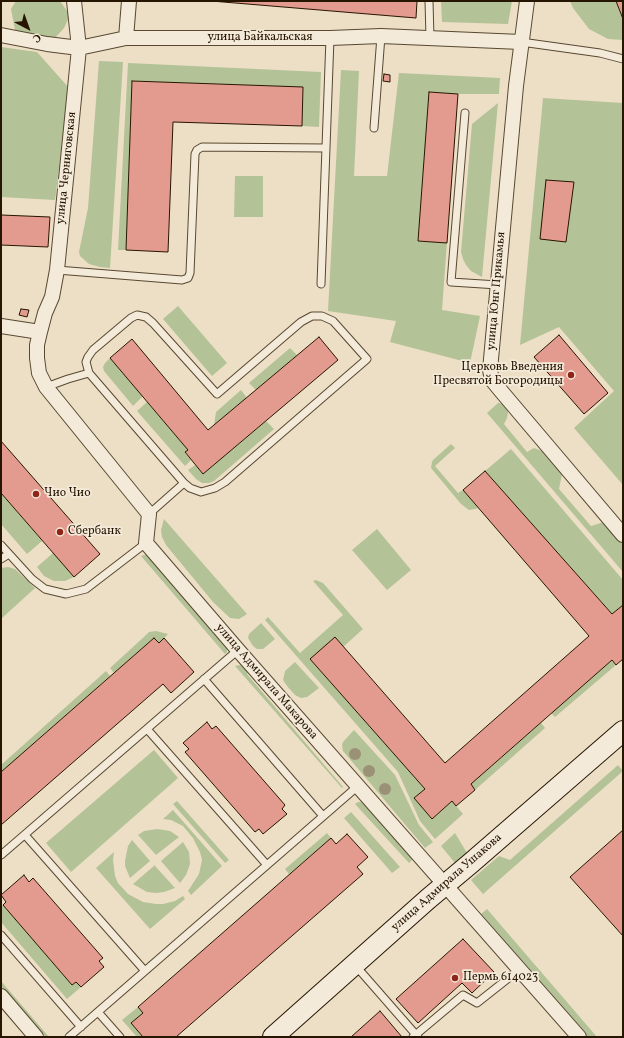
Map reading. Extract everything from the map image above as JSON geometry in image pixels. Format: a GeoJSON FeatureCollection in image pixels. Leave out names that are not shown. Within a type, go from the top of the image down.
{"type":"FeatureCollection","features":[{"type":"Feature","properties":{"kind":"street","name":"улица Черниговская"},"geometry":{"type":"LineString","coordinates":[[40,332],[55,285],[78,48],[74,1]]}},
{"type":"Feature","properties":{"kind":"street"},"geometry":{"type":"LineString","coordinates":[[126,38],[129,1]]}},
{"type":"Feature","properties":{"kind":"street","name":"улица Юнг Прикамья"},"geometry":{"type":"LineString","coordinates":[[527,1],[516,92],[490,370],[492,380],[623,535]]}},
{"type":"Feature","properties":{"kind":"street","name":"улица Байкальская"},"geometry":{"type":"LineString","coordinates":[[1,35],[47,44],[78,48],[126,38],[330,38],[381,36],[522,42]]}},
{"type":"Feature","properties":{"kind":"street"},"geometry":{"type":"LineString","coordinates":[[1,326],[40,332],[37,345],[37,358],[39,373],[46,387],[149,514],[146,543]]}},
{"type":"Feature","properties":{"kind":"street","name":"улица Адмирала Макарова"},"geometry":{"type":"LineString","coordinates":[[146,543],[238,650],[579,1037]]}},
{"type":"Feature","properties":{"kind":"street","name":"улица Адмирала Ушакова"},"geometry":{"type":"LineString","coordinates":[[273,1037],[445,884],[623,731]]}},
{"type":"Feature","properties":{"kind":"street"},"geometry":{"type":"LineString","coordinates":[[1,996],[36,1037]]}},
{"type":"Feature","properties":{"kind":"lane"},"geometry":{"type":"LineString","coordinates":[[429,1],[430,38]]}},
{"type":"Feature","properties":{"kind":"lane"},"geometry":{"type":"LineString","coordinates":[[374,128],[381,36]]}},
{"type":"Feature","properties":{"kind":"lane"},"geometry":{"type":"LineString","coordinates":[[321,284],[330,38]]}},
{"type":"Feature","properties":{"kind":"lane"},"geometry":{"type":"LineString","coordinates":[[522,42],[600,53],[623,59]]}},
{"type":"Feature","properties":{"kind":"lane"},"geometry":{"type":"LineString","coordinates":[[465,113],[451,282],[498,285]]}},
{"type":"Feature","properties":{"kind":"lane"},"geometry":{"type":"LineString","coordinates":[[56,270],[182,280],[188,278],[190,273],[194,154],[197,150],[202,147],[326,148]]}},
{"type":"Feature","properties":{"kind":"lane"},"geometry":{"type":"LineString","coordinates":[[137,315],[146,317],[153,323],[217,394],[301,322],[312,316],[322,316],[333,321],[367,358],[225,482],[215,488],[201,492],[190,488],[184,482],[89,373],[86,362],[93,350],[131,318],[137,315]]}},
{"type":"Feature","properties":{"kind":"lane"},"geometry":{"type":"LineString","coordinates":[[46,387],[89,373]]}},
{"type":"Feature","properties":{"kind":"lane"},"geometry":{"type":"LineString","coordinates":[[149,514],[184,482]]}},
{"type":"Feature","properties":{"kind":"lane"},"geometry":{"type":"LineString","coordinates":[[1,545],[32,578],[45,589],[66,594],[86,589],[146,543]]}},
{"type":"Feature","properties":{"kind":"lane"},"geometry":{"type":"LineString","coordinates":[[1,559],[9,554]]}},
{"type":"Feature","properties":{"kind":"lane"},"geometry":{"type":"LineString","coordinates":[[1,856],[238,650]]}},
{"type":"Feature","properties":{"kind":"lane"},"geometry":{"type":"LineString","coordinates":[[204,679],[323,816]]}},
{"type":"Feature","properties":{"kind":"lane"},"geometry":{"type":"LineString","coordinates":[[147,729],[267,865]]}},
{"type":"Feature","properties":{"kind":"lane"},"geometry":{"type":"LineString","coordinates":[[69,1037],[358,786]]}},
{"type":"Feature","properties":{"kind":"lane"},"geometry":{"type":"LineString","coordinates":[[25,835],[145,971]]}},
{"type":"Feature","properties":{"kind":"lane"},"geometry":{"type":"LineString","coordinates":[[1,935],[81,1027]]}},
{"type":"Feature","properties":{"kind":"lane"},"geometry":{"type":"LineString","coordinates":[[355,965],[416,1036],[462,995],[477,1003],[520,969]]}},
{"type":"Feature","properties":{"kind":"lane"},"geometry":{"type":"LineString","coordinates":[[98,1012],[120,1037]]}},
{"type":"Feature","properties":{"kind":"green space"},"geometry":{"type":"Polygon","coordinates":[[[16,1],[60,1],[70,15],[64,28],[55,38],[15,30],[11,9],[16,1]]]}},
{"type":"Feature","properties":{"kind":"green space"},"geometry":{"type":"Polygon","coordinates":[[[441,1],[512,1],[508,24],[442,22],[441,1]]]}},
{"type":"Feature","properties":{"kind":"green space"},"geometry":{"type":"Polygon","coordinates":[[[570,1],[616,1],[623,19],[623,40],[608,39],[589,29],[573,8],[570,1]]]}},
{"type":"Feature","properties":{"kind":"green space"},"geometry":{"type":"Polygon","coordinates":[[[1,47],[37,52],[69,88],[55,200],[1,197],[1,47]]]}},
{"type":"Feature","properties":{"kind":"green space"},"geometry":{"type":"Polygon","coordinates":[[[99,61],[123,62],[110,268],[89,264],[80,256],[79,252],[88,208],[99,61]]]}},
{"type":"Feature","properties":{"kind":"green space"},"geometry":{"type":"Polygon","coordinates":[[[128,63],[321,72],[319,127],[302,126],[303,87],[132,81],[126,250],[118,250],[128,63]]]}},
{"type":"Feature","properties":{"kind":"green space"},"geometry":{"type":"Polygon","coordinates":[[[341,70],[359,71],[354,176],[387,176],[399,73],[500,78],[499,94],[429,92],[418,241],[447,242],[442,310],[480,316],[470,363],[390,342],[396,321],[328,311],[341,70]]]}},
{"type":"Feature","properties":{"kind":"green space"},"geometry":{"type":"Polygon","coordinates":[[[543,98],[623,103],[623,485],[574,428],[614,391],[559,327],[520,345],[543,98]]]}},
{"type":"Feature","properties":{"kind":"green space"},"geometry":{"type":"Polygon","coordinates":[[[498,103],[482,277],[471,271],[466,265],[461,252],[472,124],[498,103]]]}},
{"type":"Feature","properties":{"kind":"green space"},"geometry":{"type":"Polygon","coordinates":[[[235,176],[263,176],[263,217],[234,217],[235,176]]]}},
{"type":"Feature","properties":{"kind":"green space"},"geometry":{"type":"Polygon","coordinates":[[[178,306],[227,363],[212,376],[163,319],[178,306]]]}},
{"type":"Feature","properties":{"kind":"green space"},"geometry":{"type":"Polygon","coordinates":[[[290,348],[297,355],[256,390],[249,383],[290,348]]]}},
{"type":"Feature","properties":{"kind":"green space"},"geometry":{"type":"Polygon","coordinates":[[[110,358],[143,396],[133,406],[104,371],[103,367],[110,358]]]}},
{"type":"Feature","properties":{"kind":"green space"},"geometry":{"type":"Polygon","coordinates":[[[241,390],[247,398],[214,425],[216,412],[241,390]]]}},
{"type":"Feature","properties":{"kind":"green space"},"geometry":{"type":"Polygon","coordinates":[[[147,402],[188,450],[185,453],[191,460],[185,466],[137,411],[147,402]]]}},
{"type":"Feature","properties":{"kind":"green space"},"geometry":{"type":"Polygon","coordinates":[[[498,403],[505,406],[508,412],[504,424],[527,452],[534,448],[542,451],[562,474],[559,489],[591,526],[604,522],[623,544],[623,572],[487,413],[498,403]]]}},
{"type":"Feature","properties":{"kind":"green space"},"geometry":{"type":"Polygon","coordinates":[[[266,421],[274,429],[214,481],[202,483],[188,470],[195,465],[203,474],[266,421]]]}},
{"type":"Feature","properties":{"kind":"green space"},"geometry":{"type":"Polygon","coordinates":[[[451,444],[455,448],[435,466],[458,493],[463,490],[478,508],[469,510],[461,504],[431,468],[433,460],[451,444]]]}},
{"type":"Feature","properties":{"kind":"green space"},"geometry":{"type":"Polygon","coordinates":[[[511,449],[623,580],[623,605],[612,614],[485,471],[511,449]]]}},
{"type":"Feature","properties":{"kind":"green space"},"geometry":{"type":"Polygon","coordinates":[[[1,493],[42,541],[27,554],[1,524],[1,493]]]}},
{"type":"Feature","properties":{"kind":"green space"},"geometry":{"type":"Polygon","coordinates":[[[164,519],[247,614],[239,619],[230,618],[213,602],[166,545],[162,537],[161,530],[164,519]]]}},
{"type":"Feature","properties":{"kind":"green space"},"geometry":{"type":"Polygon","coordinates":[[[377,529],[411,570],[387,590],[352,550],[377,529]]]}},
{"type":"Feature","properties":{"kind":"green space"},"geometry":{"type":"Polygon","coordinates":[[[53,553],[74,577],[65,581],[54,581],[44,576],[37,567],[53,553]]]}},
{"type":"Feature","properties":{"kind":"green space"},"geometry":{"type":"Polygon","coordinates":[[[148,555],[227,646],[227,652],[225,654],[141,556],[148,555]]]}},
{"type":"Feature","properties":{"kind":"green space"},"geometry":{"type":"Polygon","coordinates":[[[8,567],[15,569],[35,588],[1,619],[1,568],[8,567]]]}},
{"type":"Feature","properties":{"kind":"green space"},"geometry":{"type":"Polygon","coordinates":[[[316,580],[323,583],[363,629],[343,647],[310,659],[425,789],[414,798],[432,819],[452,801],[463,814],[435,839],[420,821],[398,772],[265,620],[268,617],[300,653],[343,615],[313,581],[316,580]]]}},
{"type":"Feature","properties":{"kind":"green space"},"geometry":{"type":"Polygon","coordinates":[[[261,623],[275,639],[263,649],[257,649],[248,638],[249,634],[261,623]]]}},
{"type":"Feature","properties":{"kind":"green space"},"geometry":{"type":"Polygon","coordinates":[[[156,631],[168,634],[159,643],[154,638],[114,673],[110,668],[149,632],[156,631]]]}},
{"type":"Feature","properties":{"kind":"green space"},"geometry":{"type":"Polygon","coordinates":[[[612,660],[616,665],[555,717],[551,713],[612,660]]]}},
{"type":"Feature","properties":{"kind":"green space"},"geometry":{"type":"Polygon","coordinates":[[[295,662],[319,688],[307,697],[301,698],[295,695],[283,680],[285,671],[295,662]]]}},
{"type":"Feature","properties":{"kind":"green space"},"geometry":{"type":"Polygon","coordinates":[[[240,665],[249,669],[247,674],[343,787],[342,788],[235,666],[240,665]]]}},
{"type":"Feature","properties":{"kind":"green space"},"geometry":{"type":"Polygon","coordinates":[[[106,671],[110,676],[1,772],[1,765],[106,671]]]}},
{"type":"Feature","properties":{"kind":"green space"},"geometry":{"type":"Polygon","coordinates":[[[541,723],[545,728],[475,790],[471,784],[541,723]]]}},
{"type":"Feature","properties":{"kind":"green space"},"geometry":{"type":"Polygon","coordinates":[[[354,730],[395,775],[419,825],[433,842],[425,848],[343,751],[343,742],[354,730]]]}},
{"type":"Feature","properties":{"kind":"green space"},"geometry":{"type":"Polygon","coordinates":[[[154,750],[178,778],[71,872],[46,843],[154,750]]]}},
{"type":"Feature","properties":{"kind":"green space"},"geometry":{"type":"Polygon","coordinates":[[[618,765],[623,771],[483,894],[471,880],[499,856],[510,860],[618,765]]]}},
{"type":"Feature","properties":{"kind":"green space"},"geometry":{"type":"Polygon","coordinates":[[[177,801],[229,860],[225,863],[173,804],[177,801]]]}},
{"type":"Feature","properties":{"kind":"green space"},"geometry":{"type":"Polygon","coordinates":[[[358,802],[366,805],[414,858],[409,863],[355,804],[358,802]]]}},
{"type":"Feature","properties":{"kind":"green space"},"geometry":{"type":"Polygon","coordinates":[[[173,810],[222,866],[191,895],[188,891],[199,874],[202,860],[193,838],[183,826],[171,820],[163,819],[173,810]]]}},
{"type":"Feature","properties":{"kind":"green space"},"geometry":{"type":"Polygon","coordinates":[[[351,812],[400,867],[392,873],[344,818],[351,812]]]}},
{"type":"Feature","properties":{"kind":"green space"},"geometry":{"type":"Polygon","coordinates":[[[157,829],[170,831],[179,837],[156,855],[138,835],[144,831],[157,829]]]}},
{"type":"Feature","properties":{"kind":"green space"},"geometry":{"type":"Polygon","coordinates":[[[327,833],[331,838],[289,874],[285,869],[327,833]]]}},
{"type":"Feature","properties":{"kind":"green space"},"geometry":{"type":"Polygon","coordinates":[[[455,833],[467,853],[455,863],[441,846],[455,833]]]}},
{"type":"Feature","properties":{"kind":"green space"},"geometry":{"type":"Polygon","coordinates":[[[132,840],[150,861],[130,878],[125,866],[125,861],[128,846],[132,840]]]}},
{"type":"Feature","properties":{"kind":"green space"},"geometry":{"type":"Polygon","coordinates":[[[183,842],[189,852],[190,864],[186,875],[180,883],[161,861],[183,842]]]}},
{"type":"Feature","properties":{"kind":"green space"},"geometry":{"type":"Polygon","coordinates":[[[114,852],[113,860],[115,876],[118,883],[128,894],[143,902],[156,904],[175,901],[183,896],[185,899],[150,929],[96,868],[114,852]]]}},
{"type":"Feature","properties":{"kind":"green space"},"geometry":{"type":"Polygon","coordinates":[[[155,865],[175,888],[156,893],[147,892],[133,884],[155,865]]]}},
{"type":"Feature","properties":{"kind":"green space"},"geometry":{"type":"Polygon","coordinates":[[[3,905],[72,985],[76,982],[81,987],[67,999],[1,922],[1,907],[3,905]]]}},
{"type":"Feature","properties":{"kind":"green space"},"geometry":{"type":"Polygon","coordinates":[[[487,909],[597,1037],[587,1037],[481,914],[487,909]]]}},
{"type":"Feature","properties":{"kind":"green space"},"geometry":{"type":"Polygon","coordinates":[[[1,981],[49,1037],[41,1033],[1,986],[1,981]]]}},
{"type":"Feature","properties":{"kind":"green space"},"geometry":{"type":"Polygon","coordinates":[[[138,1007],[143,1013],[131,1023],[143,1037],[137,1037],[122,1020],[138,1007]]]}},
{"type":"Feature","properties":{"kind":"building"},"geometry":{"type":"Polygon","coordinates":[[[211,1],[417,1],[416,18],[211,1]]]}},
{"type":"Feature","properties":{"kind":"building"},"geometry":{"type":"Polygon","coordinates":[[[616,1],[623,1],[623,19],[616,1]]]}},
{"type":"Feature","properties":{"kind":"building"},"geometry":{"type":"Polygon","coordinates":[[[384,74],[390,75],[390,82],[383,81],[384,74]]]}},
{"type":"Feature","properties":{"kind":"building"},"geometry":{"type":"Polygon","coordinates":[[[132,81],[303,87],[302,126],[173,122],[168,252],[126,250],[132,81]]]}},
{"type":"Feature","properties":{"kind":"building"},"geometry":{"type":"Polygon","coordinates":[[[429,92],[458,94],[447,243],[418,241],[429,92]]]}},
{"type":"Feature","properties":{"kind":"building"},"geometry":{"type":"Polygon","coordinates":[[[546,180],[574,182],[566,242],[540,239],[546,180]]]}},
{"type":"Feature","properties":{"kind":"building"},"geometry":{"type":"Polygon","coordinates":[[[1,215],[50,217],[48,247],[1,245],[1,215]]]}},
{"type":"Feature","properties":{"kind":"building"},"geometry":{"type":"Polygon","coordinates":[[[21,309],[29,310],[27,317],[19,315],[21,309]]]}},
{"type":"Feature","properties":{"kind":"building","name":"Церковь Введения Пресвятой Богородицы"},"geometry":{"type":"Polygon","coordinates":[[[559,335],[608,393],[584,414],[534,357],[559,335]]]}},
{"type":"Feature","properties":{"kind":"building"},"geometry":{"type":"Polygon","coordinates":[[[319,337],[338,360],[203,474],[185,452],[188,450],[110,358],[132,339],[208,430],[319,337]]]}},
{"type":"Feature","properties":{"kind":"building"},"geometry":{"type":"Polygon","coordinates":[[[1,441],[100,554],[74,577],[1,493],[1,441]]]}},
{"type":"Feature","properties":{"kind":"building"},"geometry":{"type":"Polygon","coordinates":[[[485,471],[612,614],[623,605],[623,659],[616,665],[612,660],[471,784],[475,790],[456,806],[452,801],[432,819],[414,798],[425,789],[310,659],[335,637],[445,763],[589,636],[463,490],[485,471]]]}},
{"type":"Feature","properties":{"kind":"building"},"geometry":{"type":"Polygon","coordinates":[[[154,638],[159,643],[164,638],[194,672],[171,693],[163,684],[1,825],[1,772],[154,638]]]}},
{"type":"Feature","properties":{"kind":"building"},"geometry":{"type":"Polygon","coordinates":[[[207,722],[212,729],[216,726],[285,805],[282,809],[287,814],[263,834],[259,829],[255,832],[185,752],[189,749],[183,743],[207,722]]]}},
{"type":"Feature","properties":{"kind":"building"},"geometry":{"type":"Polygon","coordinates":[[[623,830],[623,936],[570,877],[623,830]]]}},
{"type":"Feature","properties":{"kind":"building"},"geometry":{"type":"Polygon","coordinates":[[[347,834],[368,857],[357,867],[363,874],[176,1037],[143,1037],[131,1023],[143,1013],[138,1007],[331,838],[336,844],[347,834]]]}},
{"type":"Feature","properties":{"kind":"building"},"geometry":{"type":"Polygon","coordinates":[[[24,875],[29,882],[33,878],[103,958],[99,961],[104,967],[81,987],[76,982],[72,985],[3,905],[6,902],[1,895],[24,875]]]}},
{"type":"Feature","properties":{"kind":"building","name":"Пермь 614023"},"geometry":{"type":"Polygon","coordinates":[[[463,939],[494,972],[472,993],[462,983],[418,1023],[396,999],[463,939]]]}},
{"type":"Feature","properties":{"kind":"building"},"geometry":{"type":"Polygon","coordinates":[[[380,1011],[402,1037],[351,1037],[380,1011]]]}},
{"type":"Feature","properties":{"kind":"place","name":"Церковь Введения Пресвятой Богородицы"},"geometry":{"type":"Point","coordinates":[571,375]}},
{"type":"Feature","properties":{"kind":"place","name":"Чио Чио"},"geometry":{"type":"Point","coordinates":[36,494]}},
{"type":"Feature","properties":{"kind":"place","name":"Сбербанк"},"geometry":{"type":"Point","coordinates":[60,532]}},
{"type":"Feature","properties":{"kind":"place","name":"Пермь 614023"},"geometry":{"type":"Point","coordinates":[455,978]}}]}
